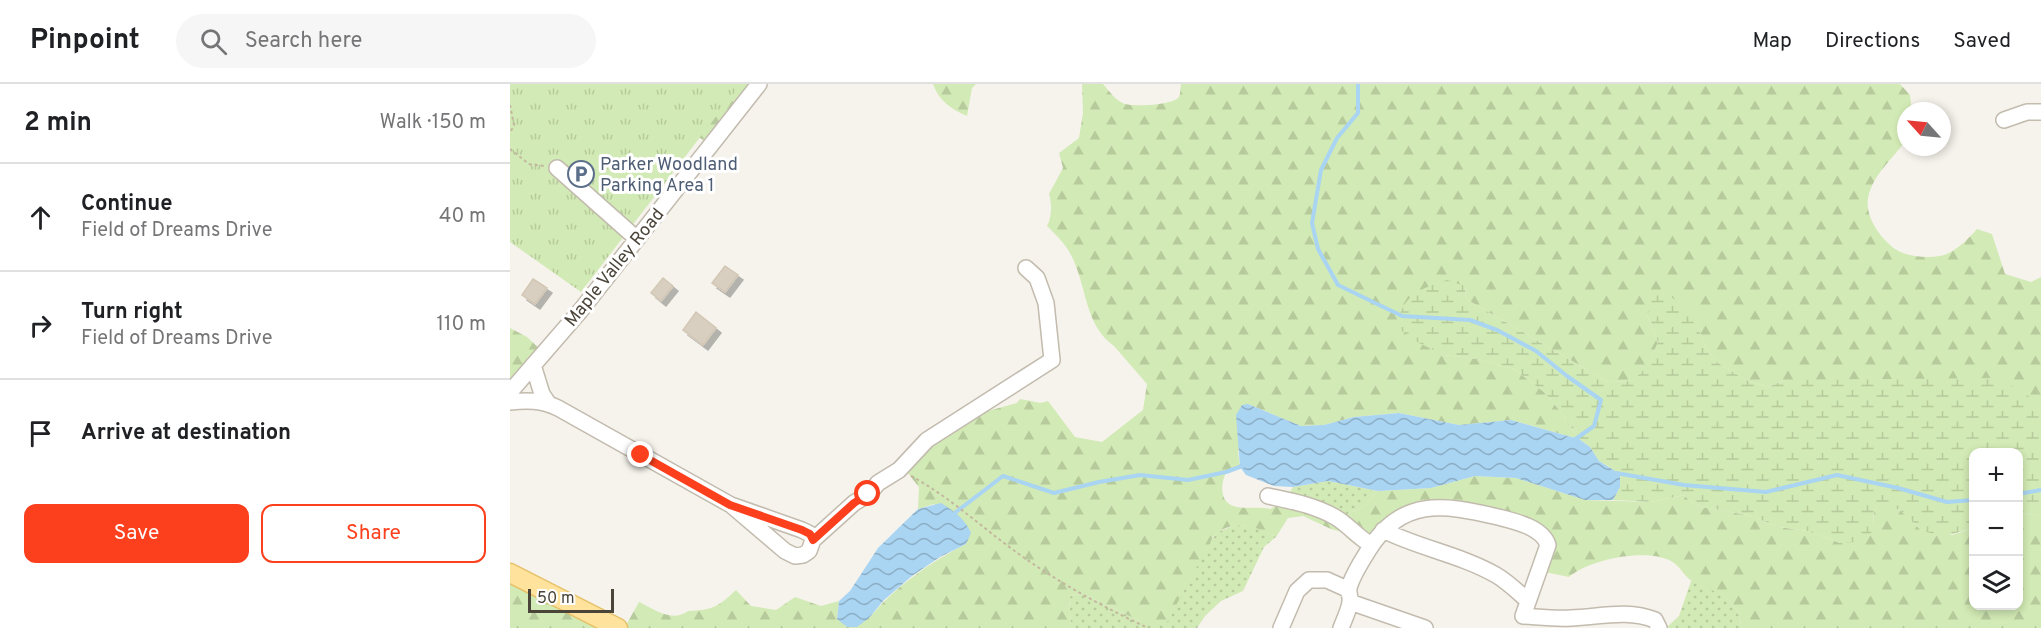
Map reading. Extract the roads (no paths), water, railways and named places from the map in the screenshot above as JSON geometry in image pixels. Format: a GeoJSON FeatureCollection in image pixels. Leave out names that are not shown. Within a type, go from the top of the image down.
{"type":"FeatureCollection","features":[{"type":"Feature","properties":{"kind":"main road"},"geometry":{"type":"LineString","coordinates":[[510,573],[618,628]]}},
{"type":"Feature","properties":{"kind":"street","name":"Maple Valley Road"},"geometry":{"type":"LineString","coordinates":[[510,392],[581,310],[759,84]]}},
{"type":"Feature","properties":{"kind":"street"},"geometry":{"type":"LineString","coordinates":[[2004,120],[2027,112],[2041,112]]}},
{"type":"Feature","properties":{"kind":"street"},"geometry":{"type":"LineString","coordinates":[[558,168],[637,239]]}},
{"type":"Feature","properties":{"kind":"street"},"geometry":{"type":"LineString","coordinates":[[730,505],[785,551],[795,556],[803,555],[809,551],[813,540],[878,483],[899,470],[927,440],[1052,360],[1046,303],[1037,278],[1026,268]]}},
{"type":"Feature","properties":{"kind":"street"},"geometry":{"type":"LineString","coordinates":[[533,365],[542,394],[548,403]]}},
{"type":"Feature","properties":{"kind":"street"},"geometry":{"type":"LineString","coordinates":[[510,402],[548,403],[730,505],[802,530],[810,534],[813,540]]}},
{"type":"Feature","properties":{"kind":"street"},"geometry":{"type":"LineString","coordinates":[[1268,496],[1310,505],[1326,512],[1372,545]]}},
{"type":"Feature","properties":{"kind":"street"},"geometry":{"type":"LineString","coordinates":[[1341,628],[1361,563],[1383,530],[1407,513],[1436,507],[1458,508],[1502,518],[1529,527],[1542,536],[1548,545],[1524,615]]}},
{"type":"Feature","properties":{"kind":"street"},"geometry":{"type":"LineString","coordinates":[[1383,530],[1494,574],[1514,588],[1524,615]]}},
{"type":"Feature","properties":{"kind":"street"},"geometry":{"type":"LineString","coordinates":[[1281,628],[1297,591],[1309,580],[1327,580],[1350,596],[1425,628]]}},
{"type":"Feature","properties":{"kind":"street"},"geometry":{"type":"LineString","coordinates":[[1524,615],[1572,618],[1622,613],[1640,614],[1655,620],[1659,628]]}},
{"type":"Feature","properties":{"kind":"water"},"geometry":{"type":"Polygon","coordinates":[[[1248,404],[1301,426],[1324,425],[1354,417],[1399,413],[1459,425],[1511,420],[1579,439],[1590,447],[1599,461],[1620,474],[1620,487],[1613,500],[1585,500],[1516,478],[1475,476],[1431,488],[1378,491],[1328,481],[1293,487],[1274,486],[1246,475],[1240,467],[1236,415],[1242,405],[1248,404]]]}},
{"type":"Feature","properties":{"kind":"water"},"geometry":{"type":"Polygon","coordinates":[[[941,503],[959,516],[969,528],[971,533],[966,544],[940,557],[912,576],[857,627],[847,627],[837,619],[839,601],[850,591],[878,548],[918,509],[941,503]]]}},
{"type":"Feature","properties":{"kind":"waterway"},"geometry":{"type":"LineString","coordinates":[[1358,84],[1358,113],[1337,138],[1321,170],[1312,223],[1318,249],[1338,285],[1402,316],[1470,320],[1497,330],[1536,351],[1601,400],[1594,426],[1574,440]]}},
{"type":"Feature","properties":{"kind":"waterway"},"geometry":{"type":"LineString","coordinates":[[956,512],[1003,476],[1054,493],[1140,475],[1188,480],[1226,472],[1245,465]]}},
{"type":"Feature","properties":{"kind":"waterway"},"geometry":{"type":"LineString","coordinates":[[1616,473],[1684,485],[1766,492],[1837,475],[1898,488],[1947,502],[1969,500]]}},
{"type":"Feature","properties":{"kind":"waterway"},"geometry":{"type":"LineString","coordinates":[[2023,493],[2041,490]]}},
{"type":"Feature","properties":{"kind":"place","name":"Parker Woodland Parking Area 1"},"geometry":{"type":"Point","coordinates":[581,174]}}]}
